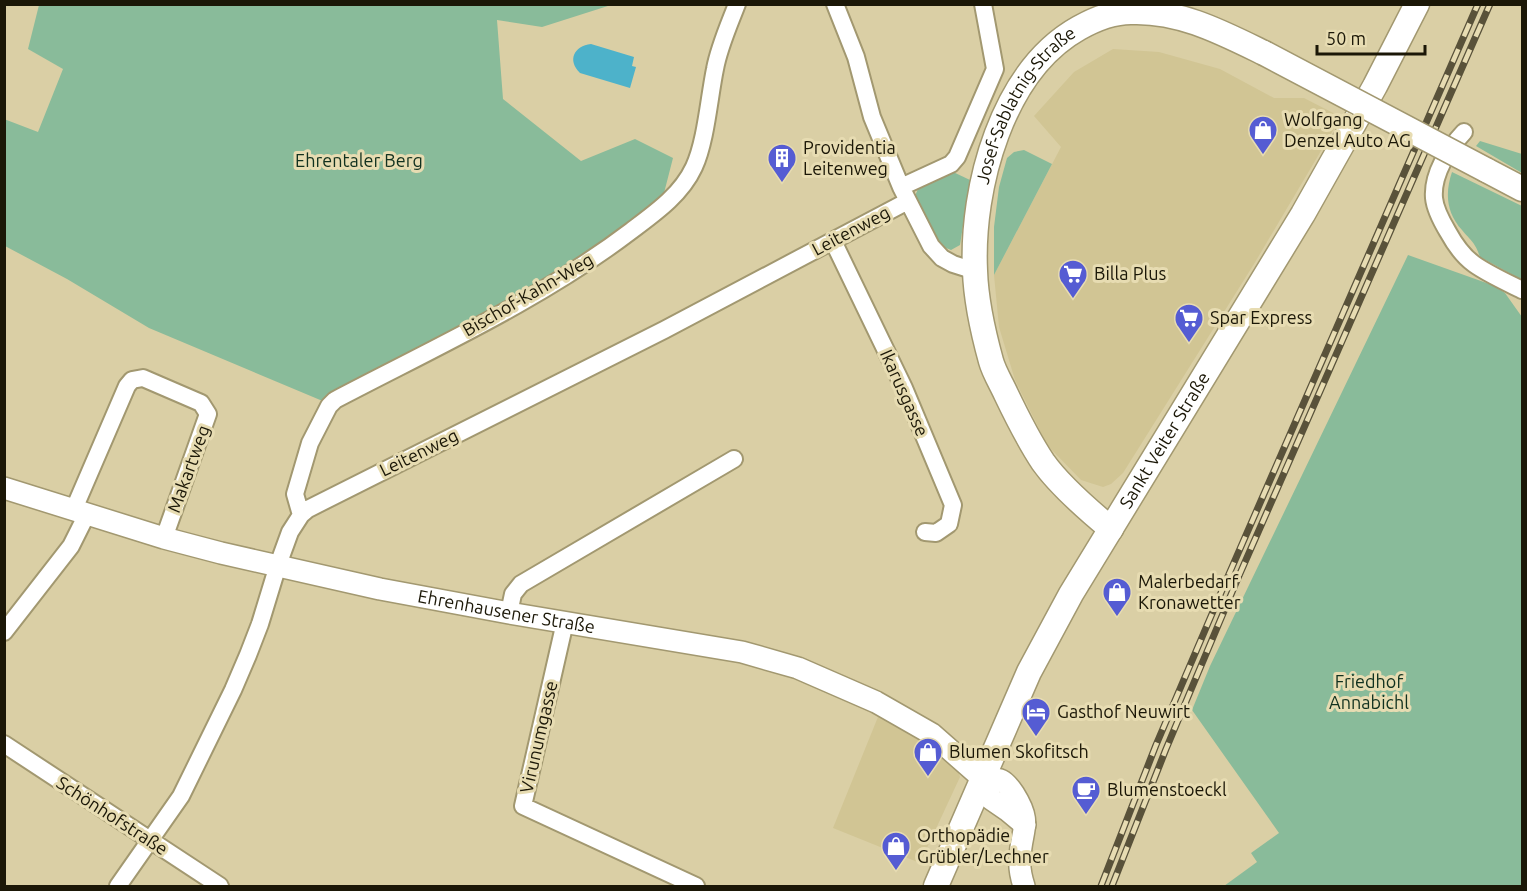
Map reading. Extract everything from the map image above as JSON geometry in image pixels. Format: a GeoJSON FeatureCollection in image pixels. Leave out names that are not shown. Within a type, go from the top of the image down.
{"type":"FeatureCollection","features":[{"type":"Feature","properties":{"kind":"main road","name":"Sankt Veiter Straße"},"geometry":{"type":"LineString","coordinates":[[936,886],[1029,672],[1071,594],[1303,214],[1375,86],[1417,4]]}},
{"type":"Feature","properties":{"kind":"main road","name":"Josef-Sablatnig-Straße"},"geometry":{"type":"LineString","coordinates":[[1111,529],[1086,508],[1044,463],[1015,413],[992,363],[980,308],[975,271],[980,198],[987,166],[1014,96],[1047,50],[1089,22],[1110,15],[1129,12],[1160,13],[1184,18],[1264,53],[1522,189]]}},
{"type":"Feature","properties":{"kind":"street","name":"Bischof-Kahn-Weg"},"geometry":{"type":"LineString","coordinates":[[301,515],[295,494],[307,453],[318,426],[335,400],[534,296],[605,250],[676,194],[694,166],[716,66],[737,4]]}},
{"type":"Feature","properties":{"kind":"street"},"geometry":{"type":"LineString","coordinates":[[835,4],[856,57],[872,117],[904,194],[931,246],[942,258],[975,271]]}},
{"type":"Feature","properties":{"kind":"street","name":"Leitenweg"},"geometry":{"type":"LineString","coordinates":[[301,515],[316,505],[559,384],[833,241],[951,164],[957,157],[994,69],[983,4]]}},
{"type":"Feature","properties":{"kind":"street"},"geometry":{"type":"LineString","coordinates":[[1464,132],[1452,145],[1440,168],[1434,190],[1434,200],[1441,220],[1454,242],[1473,263],[1522,290]]}},
{"type":"Feature","properties":{"kind":"street","name":"Ikarusgasse"},"geometry":{"type":"LineString","coordinates":[[833,241],[904,388],[953,505],[949,524],[936,532],[925,532]]}},
{"type":"Feature","properties":{"kind":"street","name":"Makartweg"},"geometry":{"type":"LineString","coordinates":[[81,512],[127,386],[132,380],[143,378],[201,403],[208,414],[164,538]]}},
{"type":"Feature","properties":{"kind":"street"},"geometry":{"type":"LineString","coordinates":[[509,613],[513,594],[521,584],[734,459]]}},
{"type":"Feature","properties":{"kind":"street","name":"Ehrenhausener Straße"},"geometry":{"type":"LineString","coordinates":[[4,488],[164,538],[221,553],[380,589],[742,652],[798,668],[876,702],[932,734],[983,779],[991,799],[1025,825],[1020,856],[1020,873],[1024,886]]}},
{"type":"Feature","properties":{"kind":"street"},"geometry":{"type":"LineString","coordinates":[[4,632],[71,546],[81,512]]}},
{"type":"Feature","properties":{"kind":"street"},"geometry":{"type":"LineString","coordinates":[[118,886],[181,796],[233,690],[260,624],[290,532],[301,515]]}},
{"type":"Feature","properties":{"kind":"street","name":"Virunumgasse"},"geometry":{"type":"LineString","coordinates":[[565,622],[523,806],[696,886]]}},
{"type":"Feature","properties":{"kind":"street","name":"Schönhofstraße"},"geometry":{"type":"LineString","coordinates":[[4,744],[220,886]]}},
{"type":"Feature","properties":{"kind":"shaded area"},"geometry":{"type":"Polygon","coordinates":[[[1113,49],[1159,52],[1220,69],[1274,98],[1304,98],[1341,117],[1254,264],[1123,473],[1111,484],[1103,487],[1081,480],[1047,445],[1015,380],[999,327],[994,275],[1061,147],[1034,116],[1074,72],[1113,49]]]}},
{"type":"Feature","properties":{"kind":"shaded area"},"geometry":{"type":"Polygon","coordinates":[[[880,712],[927,740],[956,765],[960,777],[920,863],[833,828],[880,712]]]}},
{"type":"Feature","properties":{"kind":"green space","name":"Ehrentaler Berg"},"geometry":{"type":"Polygon","coordinates":[[[39,5],[611,5],[542,27],[497,20],[503,99],[581,161],[635,139],[673,158],[664,193],[605,245],[559,277],[325,402],[149,328],[67,279],[5,246],[4,119],[38,132],[63,69],[28,49],[39,5]]]}},
{"type":"Feature","properties":{"kind":"green space"},"geometry":{"type":"Polygon","coordinates":[[[1480,141],[1522,154],[1522,173],[1476,146],[1480,141]]]}},
{"type":"Feature","properties":{"kind":"green space"},"geometry":{"type":"Polygon","coordinates":[[[1024,150],[1052,164],[994,275],[994,227],[999,187],[1007,158],[1014,152],[1024,150]]]}},
{"type":"Feature","properties":{"kind":"green space"},"geometry":{"type":"Polygon","coordinates":[[[951,171],[970,180],[960,245],[951,250],[941,246],[915,196],[920,184],[951,171]]]}},
{"type":"Feature","properties":{"kind":"green space"},"geometry":{"type":"Polygon","coordinates":[[[1452,172],[1522,206],[1522,280],[1480,257],[1457,223],[1448,202],[1448,187],[1452,172]]]}},
{"type":"Feature","properties":{"kind":"green space","name":"Friedhof Annabichl"},"geometry":{"type":"Polygon","coordinates":[[[1408,255],[1495,286],[1505,293],[1522,317],[1522,886],[1224,886],[1257,862],[1251,853],[1279,833],[1192,710],[1210,666],[1408,255]]]}},
{"type":"Feature","properties":{"kind":"water"},"geometry":{"type":"Polygon","coordinates":[[[591,44],[634,57],[632,66],[636,67],[630,88],[580,73],[574,63],[574,54],[585,45],[591,44]]]}},
{"type":"Feature","properties":{"kind":"railway"},"geometry":{"type":"LineString","coordinates":[[1101,886],[1156,745],[1229,574],[1478,4]]}},
{"type":"Feature","properties":{"kind":"railway"},"geometry":{"type":"LineString","coordinates":[[1112,886],[1166,749],[1238,578],[1490,4]]}},
{"type":"Feature","properties":{"kind":"place","name":"Wolfgang Denzel Auto AG"},"geometry":{"type":"Point","coordinates":[1263,156]}},
{"type":"Feature","properties":{"kind":"place","name":"Providentia Leitenweg"},"geometry":{"type":"Point","coordinates":[782,184]}},
{"type":"Feature","properties":{"kind":"place","name":"Billa Plus"},"geometry":{"type":"Point","coordinates":[1073,300]}},
{"type":"Feature","properties":{"kind":"place","name":"Spar Express"},"geometry":{"type":"Point","coordinates":[1189,344]}},
{"type":"Feature","properties":{"kind":"place","name":"Malerbedarf Kronawetter"},"geometry":{"type":"Point","coordinates":[1117,618]}},
{"type":"Feature","properties":{"kind":"place","name":"Gasthof Neuwirt"},"geometry":{"type":"Point","coordinates":[1036,738]}},
{"type":"Feature","properties":{"kind":"place","name":"Blumen Skofitsch"},"geometry":{"type":"Point","coordinates":[928,778]}},
{"type":"Feature","properties":{"kind":"place","name":"Blumenstoeckl"},"geometry":{"type":"Point","coordinates":[1086,816]}},
{"type":"Feature","properties":{"kind":"place","name":"Orthopädie Grübler/Lechner"},"geometry":{"type":"Point","coordinates":[896,872]}}]}
